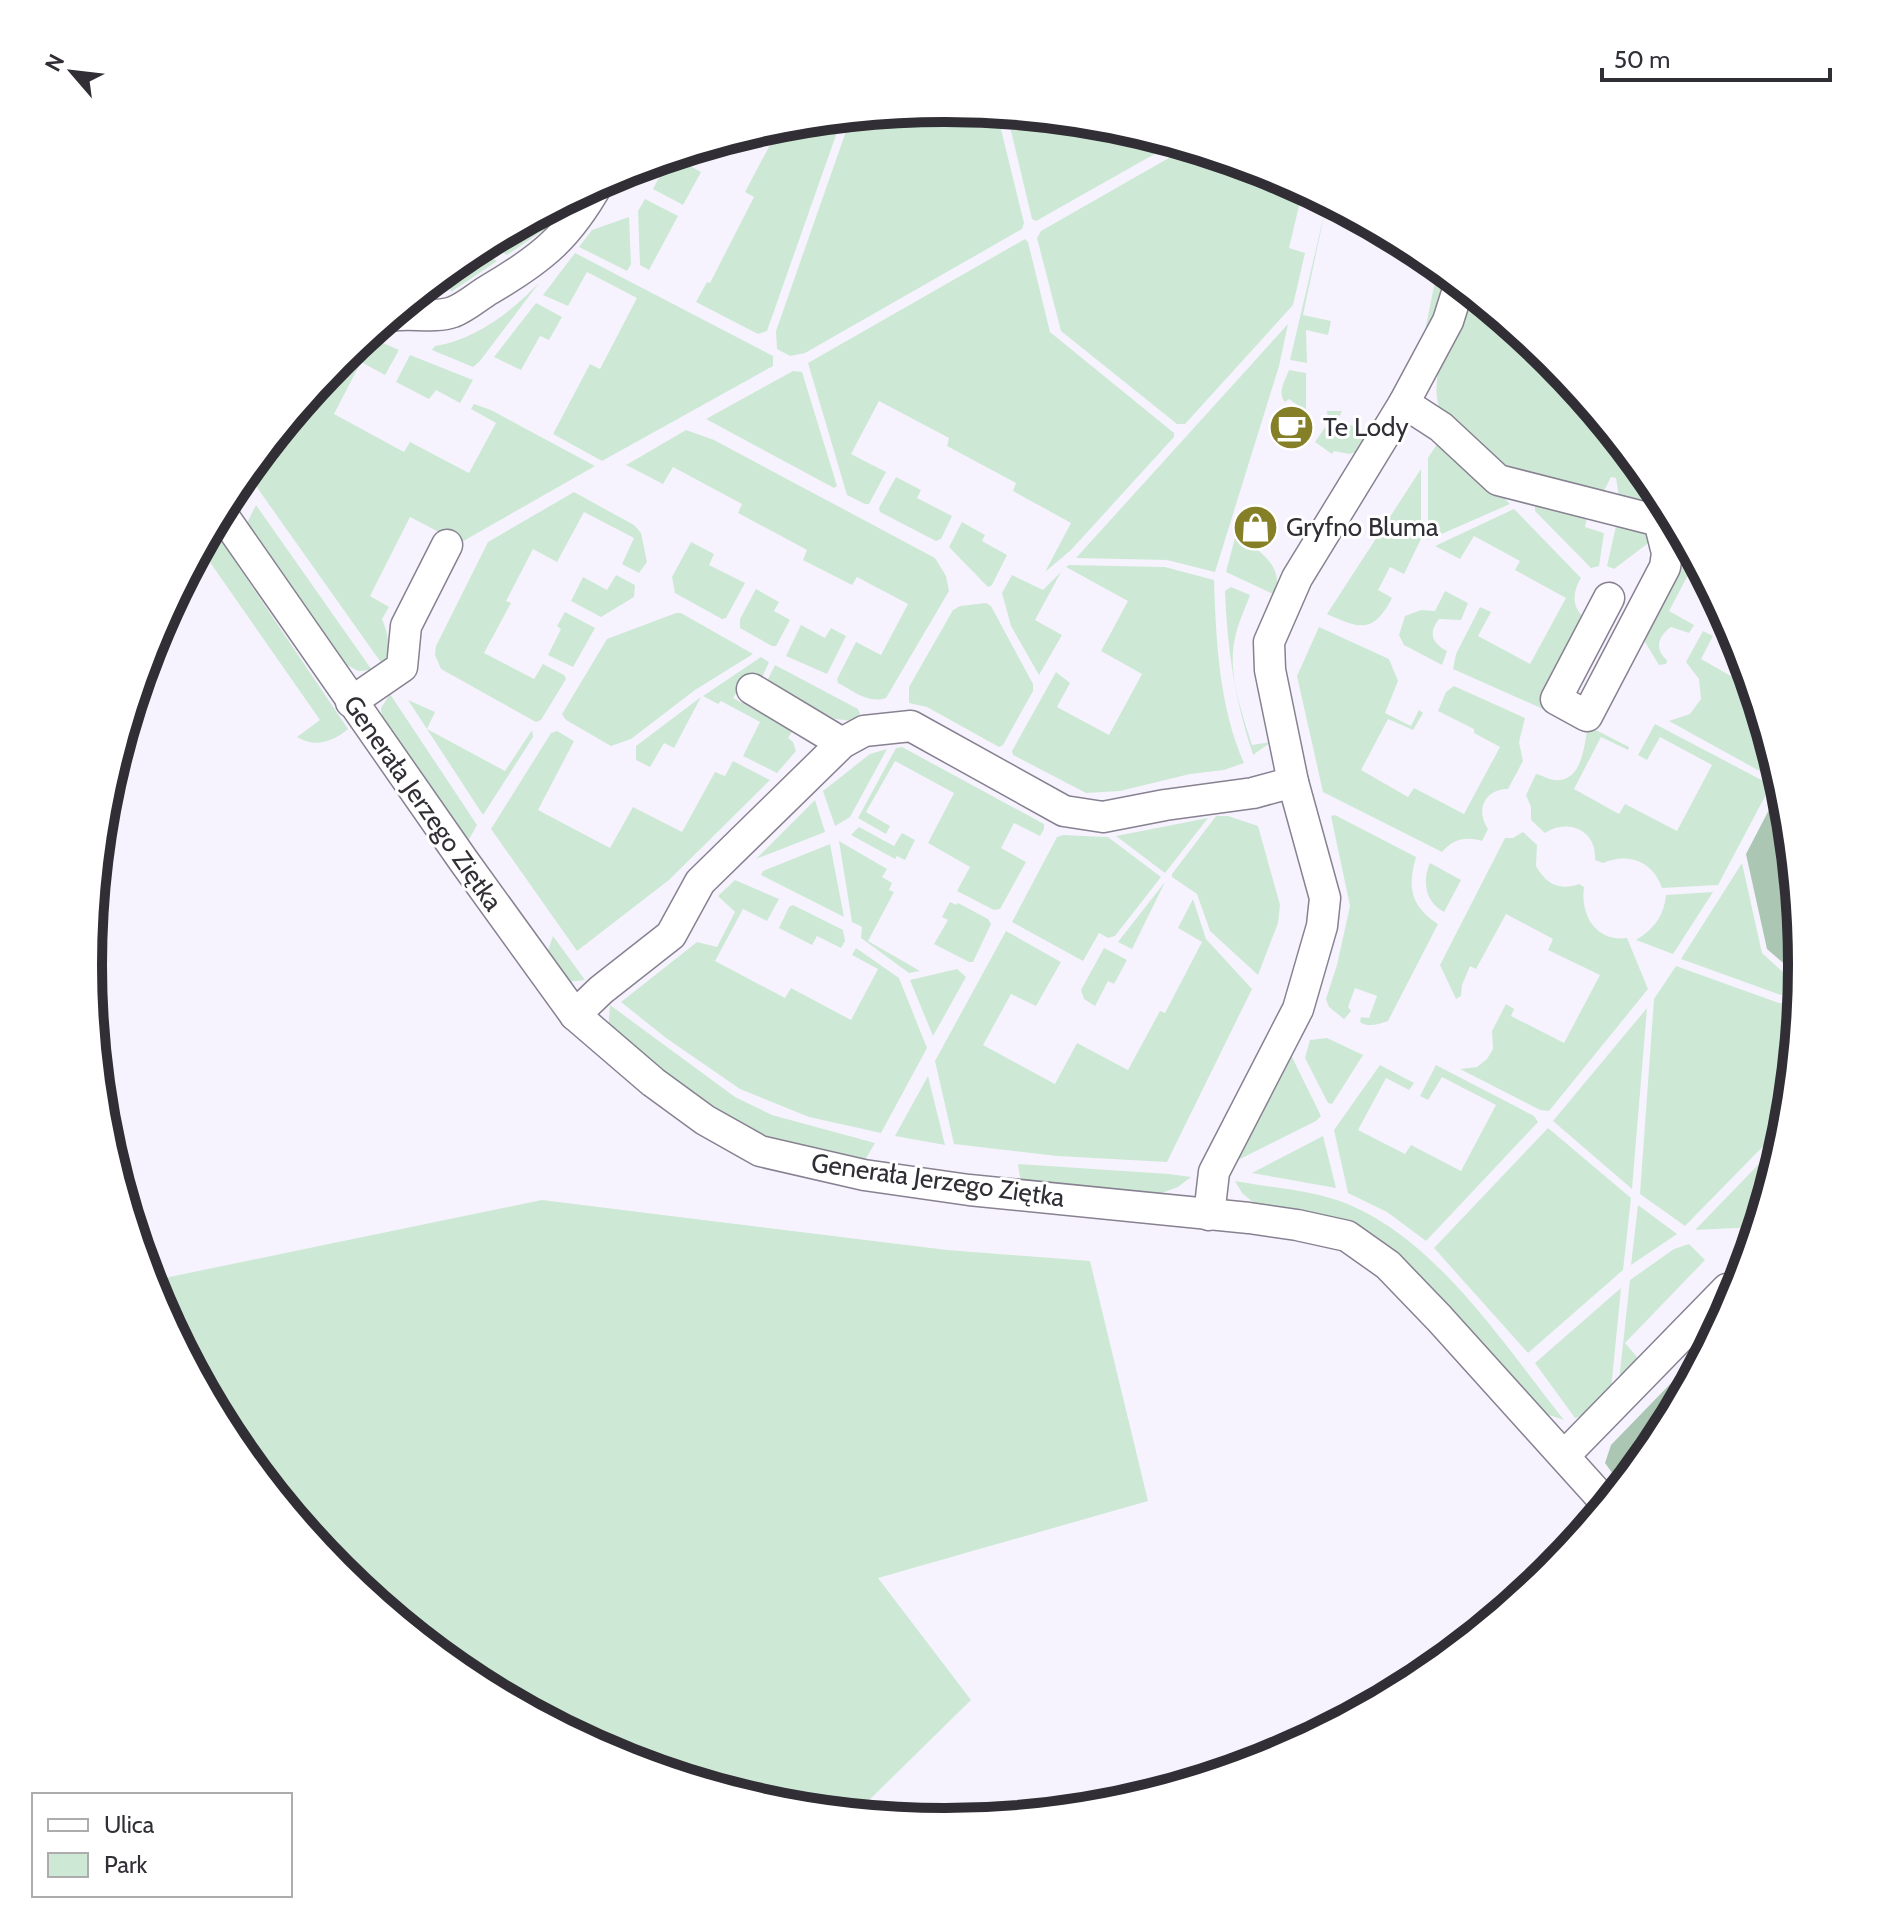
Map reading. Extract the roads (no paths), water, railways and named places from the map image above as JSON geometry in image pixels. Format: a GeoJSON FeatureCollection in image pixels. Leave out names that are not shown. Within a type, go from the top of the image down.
{"type":"FeatureCollection","features":[{"type":"Feature","properties":{"kind":"street"},"geometry":{"type":"LineString","coordinates":[[407,317],[452,312],[519,273],[561,239],[589,201]]}},
{"type":"Feature","properties":{"kind":"street"},"geometry":{"type":"LineString","coordinates":[[1209,1215],[1214,1172],[1298,1009],[1322,926],[1325,898],[1293,782],[1270,670],[1269,642],[1297,578],[1404,403],[1448,321],[1456,295]]}},
{"type":"Feature","properties":{"kind":"street"},"geometry":{"type":"LineString","coordinates":[[1404,403],[1441,427],[1498,480],[1659,521],[1667,553],[1665,567],[1587,716],[1556,699],[1609,598]]}},
{"type":"Feature","properties":{"kind":"street","name":"Generała Jerzego Ziętka"},"geometry":{"type":"LineString","coordinates":[[228,522],[351,702],[575,1015],[653,1082],[705,1120],[760,1151],[879,1177],[969,1190],[1297,1225],[1347,1236],[1388,1265],[1599,1496]]}},
{"type":"Feature","properties":{"kind":"street"},"geometry":{"type":"LineString","coordinates":[[351,702],[402,667],[406,626],[447,545]]}},
{"type":"Feature","properties":{"kind":"street"},"geometry":{"type":"LineString","coordinates":[[752,689],[842,743]]}},
{"type":"Feature","properties":{"kind":"street"},"geometry":{"type":"LineString","coordinates":[[575,1015],[601,990],[671,935],[700,882],[842,743],[864,731],[911,726],[1064,811],[1103,817],[1253,793],[1293,782]]}},
{"type":"Feature","properties":{"kind":"street"},"geometry":{"type":"LineString","coordinates":[[1564,1456],[1720,1297]]}},
{"type":"Feature","properties":{"kind":"place","name":"Te Lody"},"geometry":{"type":"Point","coordinates":[1292,427]}},
{"type":"Feature","properties":{"kind":"place","name":"Gryfno Bluma"},"geometry":{"type":"Point","coordinates":[1255,527]}}]}
